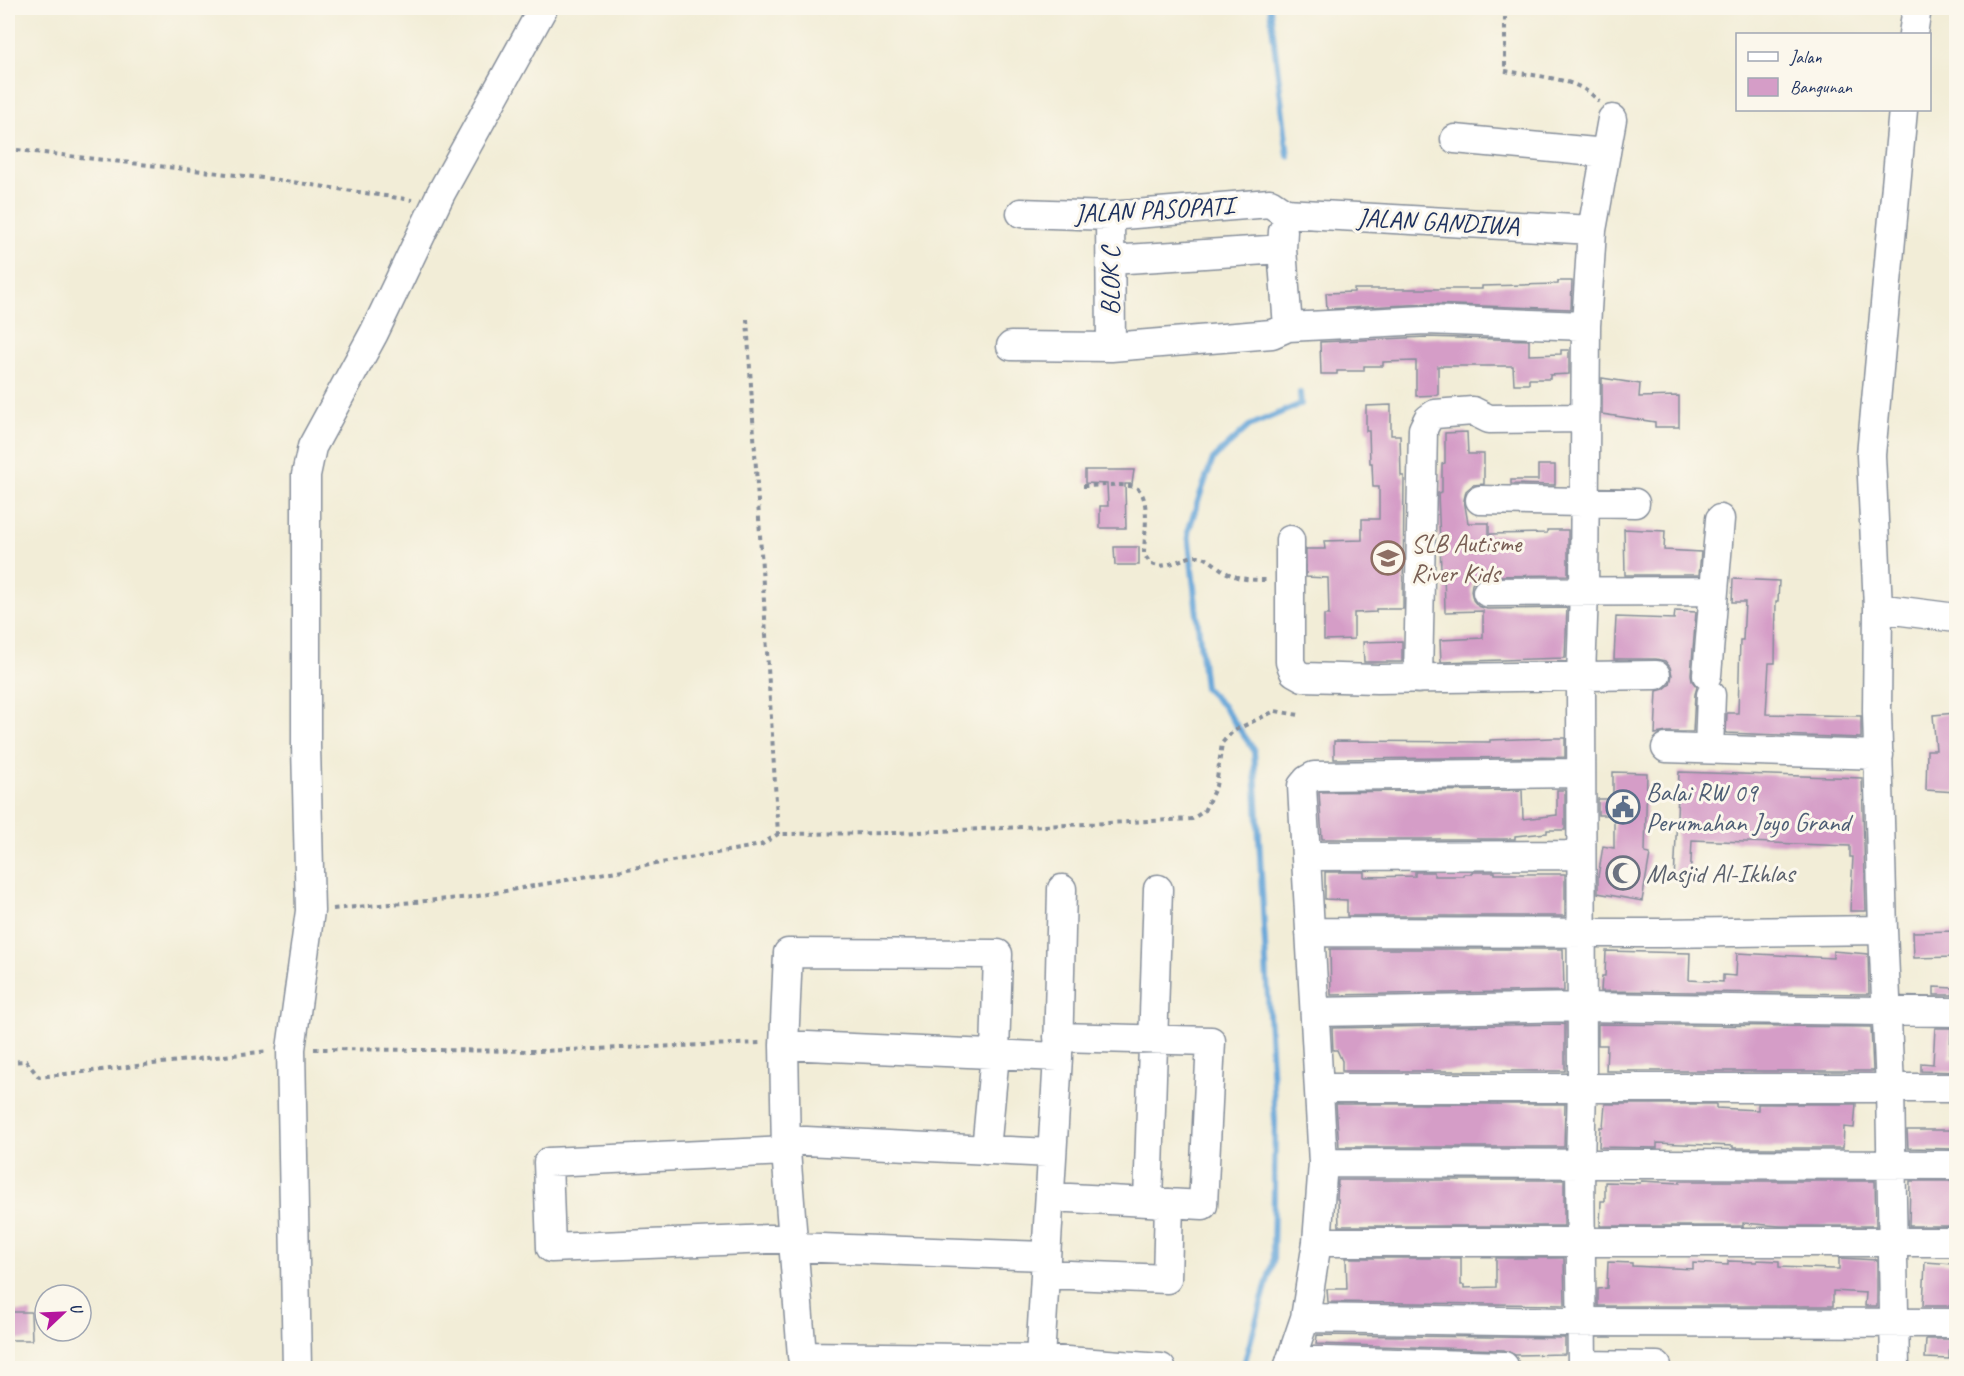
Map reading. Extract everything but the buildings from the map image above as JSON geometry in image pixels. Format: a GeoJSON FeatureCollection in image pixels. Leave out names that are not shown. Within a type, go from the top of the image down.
{"type":"FeatureCollection","features":[{"type":"Feature","properties":{"kind":"street"},"geometry":{"type":"LineString","coordinates":[[297,1368],[291,1049],[310,911],[306,746],[306,475],[312,447],[374,333],[436,203],[543,8]]}},
{"type":"Feature","properties":{"kind":"street"},"geometry":{"type":"LineString","coordinates":[[1913,33],[1917,8]]}},
{"type":"Feature","properties":{"kind":"street"},"geometry":{"type":"LineString","coordinates":[[1895,1368],[1890,1088],[1879,755],[1878,608],[1871,455],[1903,111]]}},
{"type":"Feature","properties":{"kind":"street"},"geometry":{"type":"LineString","coordinates":[[1612,119],[1592,230],[1586,326],[1581,675],[1580,1241],[1582,1367],[1657,1366]]}},
{"type":"Feature","properties":{"kind":"street"},"geometry":{"type":"LineString","coordinates":[[1455,139],[1606,153]]}},
{"type":"Feature","properties":{"kind":"street","name":"JALAN PASOPATI"},"geometry":{"type":"LineString","coordinates":[[1020,213],[1110,216],[1270,203],[1285,213]]}},
{"type":"Feature","properties":{"kind":"street"},"geometry":{"type":"LineString","coordinates":[[1285,213],[1282,249],[1288,327]]}},
{"type":"Feature","properties":{"kind":"street","name":"JALAN GANDIWA"},"geometry":{"type":"LineString","coordinates":[[1285,213],[1592,230]]}},
{"type":"Feature","properties":{"kind":"street","name":"BLOK C"},"geometry":{"type":"LineString","coordinates":[[1110,216],[1111,347]]}},
{"type":"Feature","properties":{"kind":"street"},"geometry":{"type":"LineString","coordinates":[[1111,260],[1282,249]]}},
{"type":"Feature","properties":{"kind":"street"},"geometry":{"type":"LineString","coordinates":[[1011,346],[1111,347],[1272,334],[1288,327],[1426,320],[1586,326]]}},
{"type":"Feature","properties":{"kind":"street"},"geometry":{"type":"LineString","coordinates":[[1418,679],[1424,429],[1428,419],[1435,414],[1473,411],[1489,419],[1585,418]]}},
{"type":"Feature","properties":{"kind":"street"},"geometry":{"type":"LineString","coordinates":[[1480,500],[1635,503]]}},
{"type":"Feature","properties":{"kind":"street"},"geometry":{"type":"LineString","coordinates":[[1709,749],[1709,685],[1720,519]]}},
{"type":"Feature","properties":{"kind":"street"},"geometry":{"type":"LineString","coordinates":[[1290,540],[1290,662],[1294,672],[1303,677],[1418,679],[1656,675]]}},
{"type":"Feature","properties":{"kind":"street"},"geometry":{"type":"LineString","coordinates":[[1487,592],[1714,591]]}},
{"type":"Feature","properties":{"kind":"street"},"geometry":{"type":"LineString","coordinates":[[1878,608],[1956,618]]}},
{"type":"Feature","properties":{"kind":"street"},"geometry":{"type":"LineString","coordinates":[[1666,748],[1879,755]]}},
{"type":"Feature","properties":{"kind":"street"},"geometry":{"type":"LineString","coordinates":[[1504,1366],[1290,1364],[1305,1318],[1317,1242],[1323,1163],[1302,786],[1314,776],[1581,773]]}},
{"type":"Feature","properties":{"kind":"street"},"geometry":{"type":"LineString","coordinates":[[1306,856],[1581,855]]}},
{"type":"Feature","properties":{"kind":"street"},"geometry":{"type":"LineString","coordinates":[[1040,1359],[1058,1047],[1062,889]]}},
{"type":"Feature","properties":{"kind":"street"},"geometry":{"type":"LineString","coordinates":[[1052,1153],[786,1145],[548,1162],[552,1248],[793,1243],[1046,1265],[1167,1279],[1159,1202],[1153,1038],[1158,889]]}},
{"type":"Feature","properties":{"kind":"street"},"geometry":{"type":"LineString","coordinates":[[1310,932],[1709,933],[1883,930]]}},
{"type":"Feature","properties":{"kind":"street"},"geometry":{"type":"LineString","coordinates":[[986,1150],[995,1054],[998,954],[788,953],[773,1044],[786,1145],[802,1356],[1040,1359],[1161,1368]]}},
{"type":"Feature","properties":{"kind":"street"},"geometry":{"type":"LineString","coordinates":[[1315,1012],[1581,1007],[1956,1012]]}},
{"type":"Feature","properties":{"kind":"street"},"geometry":{"type":"LineString","coordinates":[[773,1044],[995,1054],[1153,1038],[1210,1041],[1203,1205],[1050,1197]]}},
{"type":"Feature","properties":{"kind":"street"},"geometry":{"type":"LineString","coordinates":[[1320,1088],[1956,1088]]}},
{"type":"Feature","properties":{"kind":"street"},"geometry":{"type":"LineString","coordinates":[[1323,1163],[1956,1164]]}},
{"type":"Feature","properties":{"kind":"street"},"geometry":{"type":"LineString","coordinates":[[1317,1242],[1956,1242]]}},
{"type":"Feature","properties":{"kind":"street"},"geometry":{"type":"LineString","coordinates":[[1305,1318],[1582,1322],[1956,1323]]}},
{"type":"Feature","properties":{"kind":"path"},"geometry":{"type":"LineString","coordinates":[[1505,8],[1505,71],[1574,83],[1595,96],[1612,119]]}},
{"type":"Feature","properties":{"kind":"path"},"geometry":{"type":"LineString","coordinates":[[8,149],[272,179],[436,203]]}},
{"type":"Feature","properties":{"kind":"path"},"geometry":{"type":"LineString","coordinates":[[747,319],[778,834]]}},
{"type":"Feature","properties":{"kind":"path"},"geometry":{"type":"LineString","coordinates":[[1083,486],[1129,486],[1138,489],[1146,507],[1144,553],[1147,559],[1160,567],[1197,556],[1245,580],[1289,580]]}},
{"type":"Feature","properties":{"kind":"path"},"geometry":{"type":"LineString","coordinates":[[310,911],[472,897],[761,845],[778,834],[897,832],[1192,819],[1204,811],[1216,786],[1222,743],[1233,731],[1275,711],[1299,715]]}},
{"type":"Feature","properties":{"kind":"path"},"geometry":{"type":"LineString","coordinates":[[8,1062],[26,1061],[39,1077],[291,1049],[539,1051],[773,1044]]}},
{"type":"Feature","properties":{"kind":"waterway"},"geometry":{"type":"LineString","coordinates":[[1270,8],[1288,156]]}},
{"type":"Feature","properties":{"kind":"waterway"},"geometry":{"type":"LineString","coordinates":[[1243,1368],[1273,1261],[1275,1121],[1254,750],[1223,706],[1205,688],[1188,532],[1213,459],[1249,426],[1301,404],[1300,393]]}},
{"type":"Feature","properties":{"kind":"place","name":"SLB Autisme River Kids"},"geometry":{"type":"Point","coordinates":[1388,558]}},
{"type":"Feature","properties":{"kind":"place","name":"Balai RW 09 Perumahan Joyo Grand"},"geometry":{"type":"Point","coordinates":[1623,807]}},
{"type":"Feature","properties":{"kind":"place","name":"Masjid Al-Ikhlas"},"geometry":{"type":"Point","coordinates":[1623,873]}}]}
